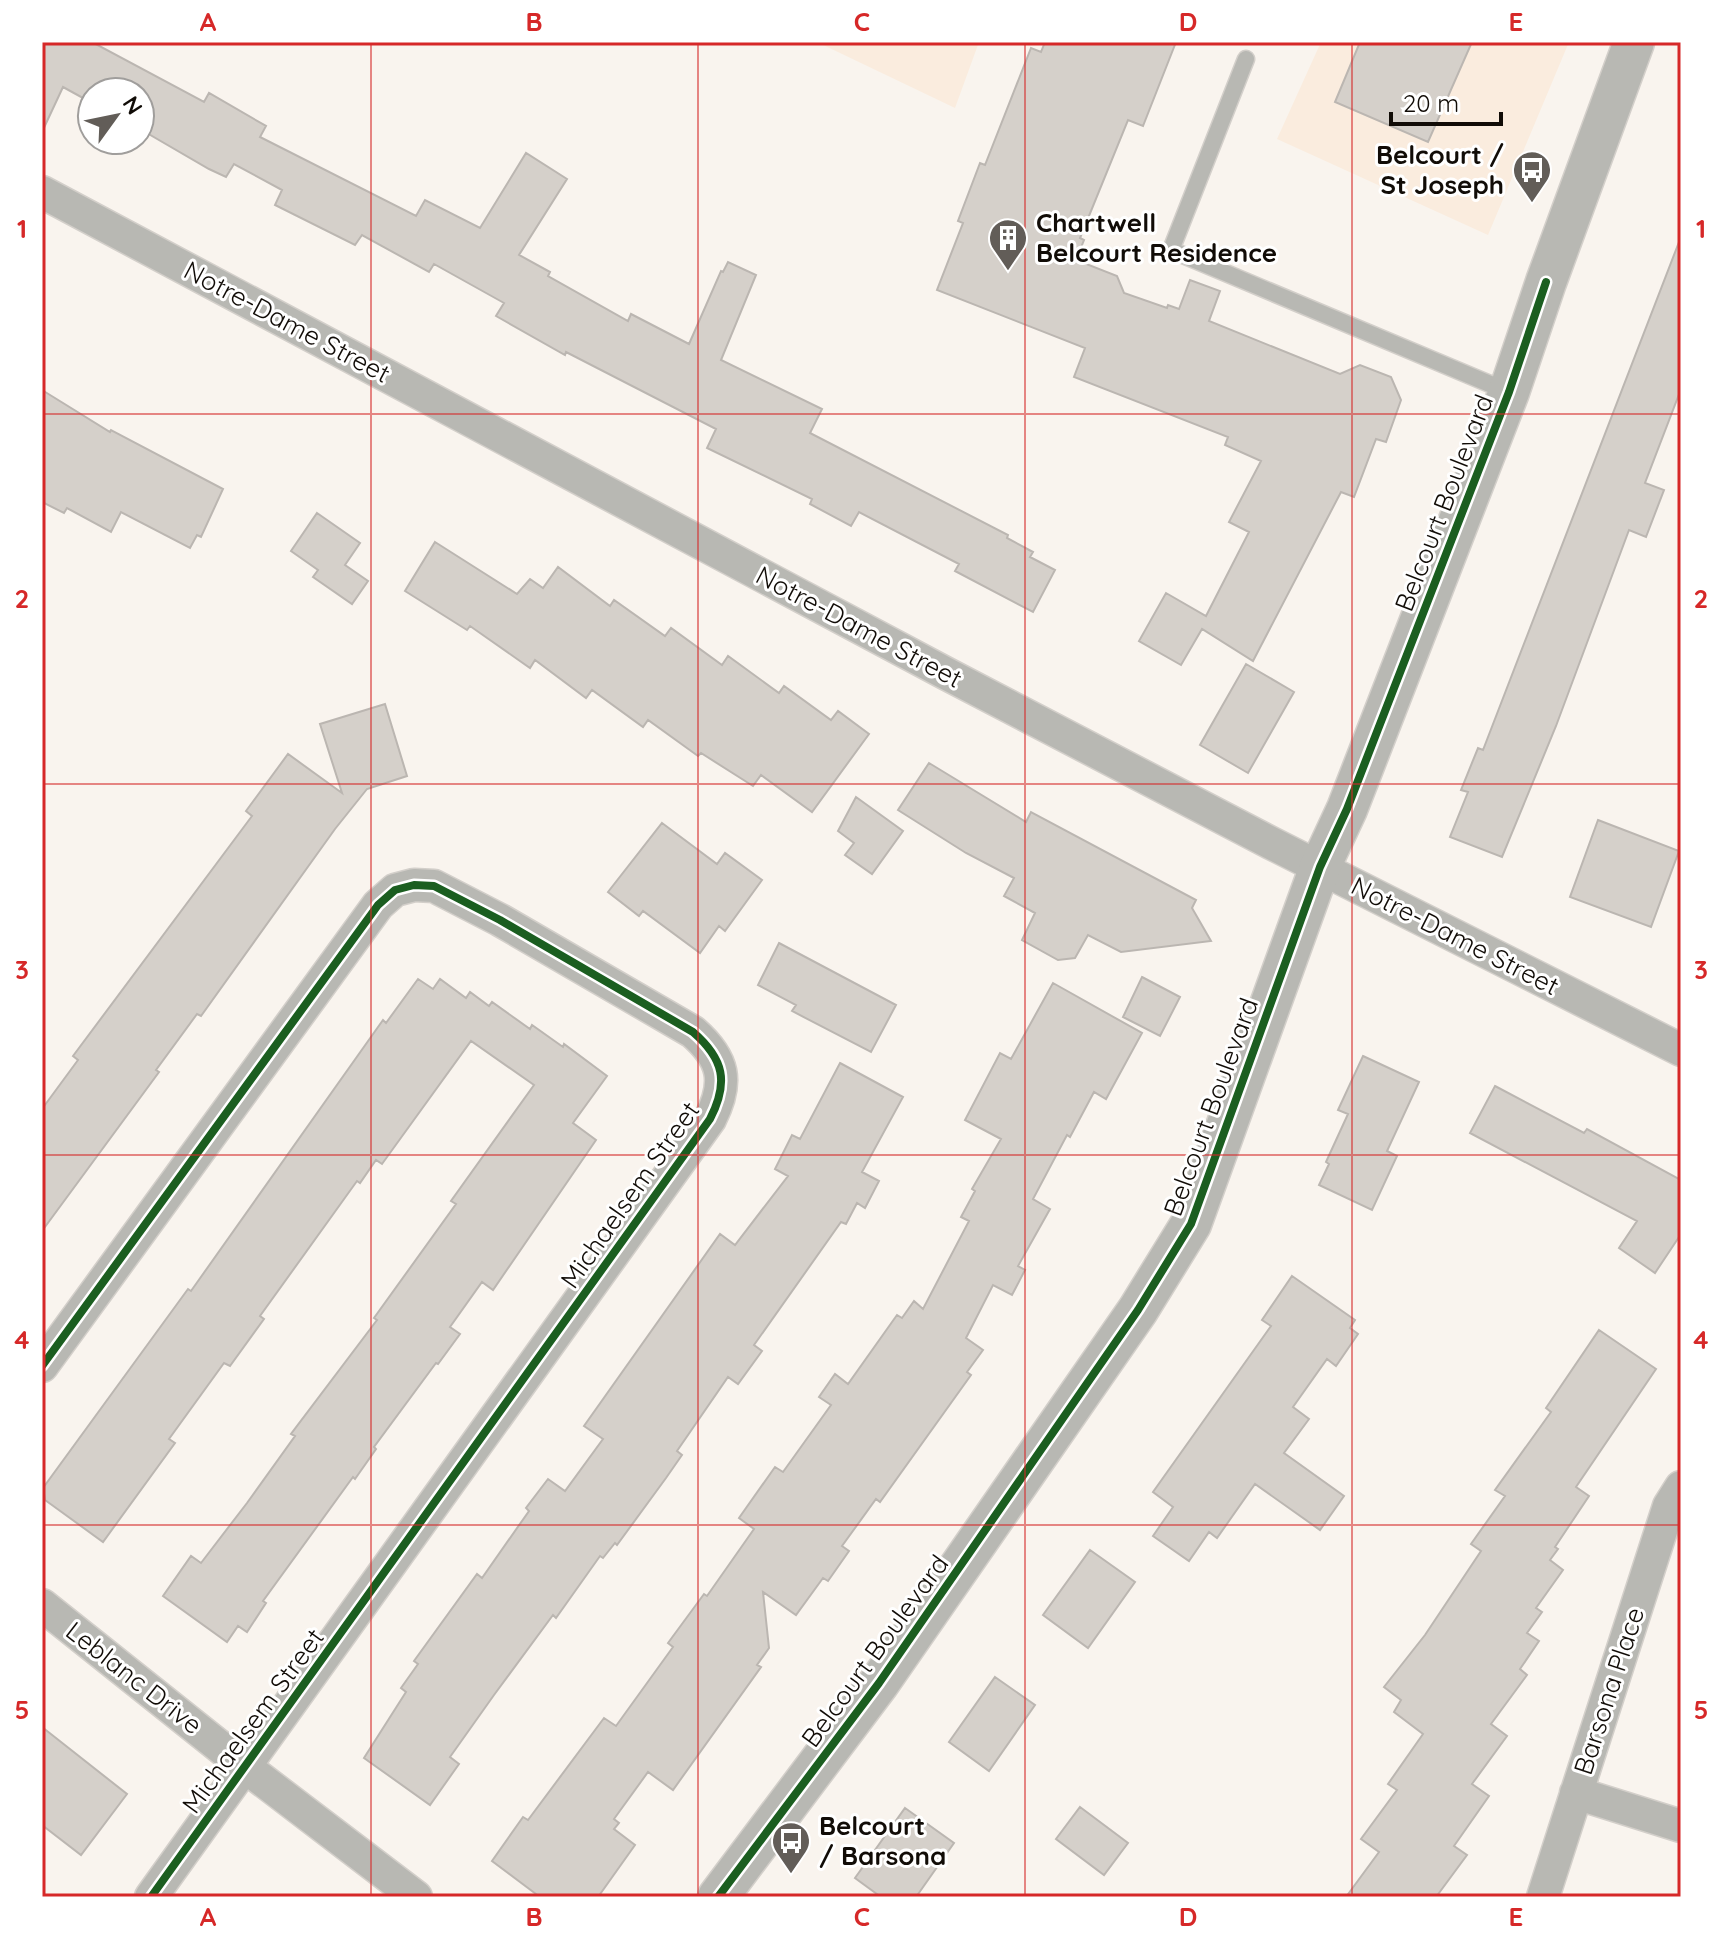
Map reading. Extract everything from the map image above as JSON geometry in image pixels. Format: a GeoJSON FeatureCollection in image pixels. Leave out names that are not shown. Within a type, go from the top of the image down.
{"type":"FeatureCollection","features":[{"type":"Feature","properties":{"kind":"street","name":"Belcourt Boulevard"},"geometry":{"type":"LineString","coordinates":[[718,1897],[888,1670],[1138,1310],[1191,1224],[1320,867],[1347,809],[1509,392],[1634,42]]}},
{"type":"Feature","properties":{"kind":"street","name":"Notre-Dame Street"},"geometry":{"type":"LineString","coordinates":[[42,192],[947,674],[1681,1050]]}},
{"type":"Feature","properties":{"kind":"street","name":"Michaelsem Street"},"geometry":{"type":"LineString","coordinates":[[42,1366],[378,905],[395,890],[414,885],[434,886],[500,920],[679,1024],[711,1048],[721,1070],[721,1098],[710,1119],[151,1897]]}},
{"type":"Feature","properties":{"kind":"street","name":"Barsona Place"},"geometry":{"type":"LineString","coordinates":[[1543,1897],[1669,1506],[1681,1487]]}},
{"type":"Feature","properties":{"kind":"street","name":"Leblanc Drive"},"geometry":{"type":"LineString","coordinates":[[42,1605],[244,1766],[416,1897]]}},
{"type":"Feature","properties":{"kind":"street"},"geometry":{"type":"LineString","coordinates":[[1576,1793],[1681,1826]]}},
{"type":"Feature","properties":{"kind":"lane"},"geometry":{"type":"LineString","coordinates":[[1246,59],[1171,250],[1509,392]]}},
{"type":"Feature","properties":{"kind":"shaded area"},"geometry":{"type":"Polygon","coordinates":[[[817,42],[979,42],[955,108],[817,42]]]}},
{"type":"Feature","properties":{"kind":"shaded area"},"geometry":{"type":"Polygon","coordinates":[[[1321,42],[1569,42],[1488,235],[1277,139],[1321,42]]]}},
{"type":"Feature","properties":{"kind":"building"},"geometry":{"type":"Polygon","coordinates":[[[42,42],[92,42],[155,76],[76,76],[76,94],[63,87],[42,132],[42,42]]]}},
{"type":"Feature","properties":{"kind":"building","name":"Chartwell Belcourt Residence"},"geometry":{"type":"Polygon","coordinates":[[[1045,42],[1176,42],[1143,126],[1128,120],[1080,238],[1084,240],[1076,260],[1117,276],[1124,293],[1167,308],[1168,305],[1179,309],[1190,280],[1220,291],[1209,321],[1340,374],[1360,365],[1391,377],[1401,400],[1386,442],[1376,439],[1354,497],[1341,492],[1253,661],[1202,629],[1181,665],[1139,641],[1166,593],[1206,616],[1249,532],[1229,522],[1261,461],[1225,445],[1228,437],[1074,377],[1085,348],[937,290],[963,223],[958,221],[980,163],[985,165],[1031,48],[1041,52],[1045,42]]]}},
{"type":"Feature","properties":{"kind":"building"},"geometry":{"type":"Polygon","coordinates":[[[1360,42],[1472,42],[1428,142],[1335,102],[1360,42]]]}},
{"type":"Feature","properties":{"kind":"building"},"geometry":{"type":"Polygon","coordinates":[[[156,76],[204,102],[209,93],[266,126],[260,137],[416,216],[425,200],[480,228],[526,153],[567,179],[519,255],[550,272],[548,276],[628,321],[631,314],[689,344],[721,271],[728,262],[756,275],[721,360],[822,409],[810,433],[1008,535],[1007,538],[1033,552],[1030,557],[1055,570],[1033,612],[955,571],[959,564],[859,512],[851,526],[810,504],[812,499],[707,448],[716,429],[566,352],[565,355],[496,316],[504,303],[434,264],[429,272],[362,235],[355,245],[275,205],[282,190],[234,164],[226,177],[156,138],[156,76]]]}},
{"type":"Feature","properties":{"kind":"building"},"geometry":{"type":"Polygon","coordinates":[[[1679,242],[1681,389],[1645,483],[1664,490],[1646,537],[1629,530],[1556,726],[1502,857],[1450,837],[1468,792],[1461,790],[1478,748],[1483,750],[1679,242]]]}},
{"type":"Feature","properties":{"kind":"building"},"geometry":{"type":"Polygon","coordinates":[[[42,390],[110,432],[223,489],[201,537],[197,535],[190,548],[121,512],[111,532],[67,508],[64,513],[42,502],[42,390]]]}},
{"type":"Feature","properties":{"kind":"building"},"geometry":{"type":"Polygon","coordinates":[[[317,513],[360,543],[345,565],[368,581],[352,604],[313,577],[318,570],[291,551],[317,513]]]}},
{"type":"Feature","properties":{"kind":"building"},"geometry":{"type":"Polygon","coordinates":[[[435,542],[517,594],[530,579],[543,588],[558,567],[610,606],[614,600],[665,636],[671,628],[722,665],[728,656],[779,693],[784,686],[831,720],[838,711],[869,734],[812,812],[761,775],[753,786],[701,753],[698,756],[648,720],[643,727],[592,690],[586,698],[535,660],[530,668],[470,626],[467,630],[405,591],[435,542]]]}},
{"type":"Feature","properties":{"kind":"building"},"geometry":{"type":"Polygon","coordinates":[[[1246,664],[1294,692],[1248,773],[1200,745],[1246,664]]]}},
{"type":"Feature","properties":{"kind":"building"},"geometry":{"type":"Polygon","coordinates":[[[385,704],[407,776],[367,789],[201,1016],[197,1014],[156,1070],[159,1072],[42,1231],[42,1109],[78,1060],[73,1056],[252,816],[246,811],[288,754],[342,793],[320,724],[385,704]]]}},
{"type":"Feature","properties":{"kind":"building"},"geometry":{"type":"Polygon","coordinates":[[[929,763],[1026,822],[1031,812],[1196,900],[1192,908],[1211,941],[1121,952],[1088,935],[1075,958],[1058,960],[1022,940],[1035,913],[1004,896],[1014,878],[966,853],[898,810],[929,763]]]}},
{"type":"Feature","properties":{"kind":"building"},"geometry":{"type":"Polygon","coordinates":[[[856,797],[903,831],[872,874],[845,855],[854,843],[838,831],[856,797]]]}},
{"type":"Feature","properties":{"kind":"building"},"geometry":{"type":"Polygon","coordinates":[[[1598,820],[1679,851],[1651,927],[1570,897],[1598,820]]]}},
{"type":"Feature","properties":{"kind":"building"},"geometry":{"type":"Polygon","coordinates":[[[662,823],[717,864],[725,853],[762,880],[725,931],[719,926],[700,953],[643,911],[639,916],[608,892],[662,823]]]}},
{"type":"Feature","properties":{"kind":"building"},"geometry":{"type":"Polygon","coordinates":[[[779,943],[896,1005],[871,1052],[792,1011],[796,1005],[758,985],[779,943]]]}},
{"type":"Feature","properties":{"kind":"building"},"geometry":{"type":"Polygon","coordinates":[[[1142,977],[1180,997],[1160,1036],[1123,1017],[1142,977]]]}},
{"type":"Feature","properties":{"kind":"building"},"geometry":{"type":"Polygon","coordinates":[[[418,979],[433,989],[440,979],[466,998],[470,992],[489,1006],[492,1002],[530,1029],[532,1025],[563,1047],[564,1044],[607,1076],[573,1123],[596,1140],[493,1290],[482,1282],[450,1327],[460,1334],[263,1601],[266,1603],[247,1632],[238,1626],[227,1642],[163,1596],[191,1556],[201,1563],[247,1503],[295,1436],[291,1434],[377,1320],[374,1318],[456,1204],[451,1201],[534,1085],[471,1041],[382,1164],[376,1160],[360,1183],[357,1181],[260,1316],[264,1319],[230,1366],[224,1363],[169,1439],[175,1443],[103,1542],[45,1500],[43,1488],[188,1289],[191,1291],[383,1020],[386,1023],[418,979]]]}},
{"type":"Feature","properties":{"kind":"building"},"geometry":{"type":"Polygon","coordinates":[[[1053,983],[1142,1033],[1106,1099],[1094,1092],[1033,1199],[1050,1209],[1018,1266],[1025,1270],[1012,1295],[993,1285],[966,1338],[983,1350],[967,1372],[971,1375],[880,1502],[876,1499],[842,1546],[849,1551],[828,1581],[823,1578],[796,1615],[763,1592],[769,1648],[757,1665],[761,1667],[673,1790],[648,1772],[614,1819],[619,1823],[614,1829],[635,1845],[598,1897],[540,1897],[492,1861],[523,1817],[528,1820],[604,1718],[616,1726],[673,1647],[668,1643],[704,1594],[707,1596],[754,1529],[739,1518],[775,1467],[783,1472],[831,1405],[819,1397],[835,1374],[848,1384],[897,1315],[902,1318],[914,1301],[923,1309],[969,1221],[961,1217],[975,1191],[972,1189],[1001,1139],[965,1120],[1000,1053],[1011,1059],[1053,983]]]}},
{"type":"Feature","properties":{"kind":"building"},"geometry":{"type":"Polygon","coordinates":[[[1363,1056],[1419,1082],[1387,1151],[1397,1156],[1372,1210],[1319,1185],[1348,1114],[1338,1110],[1363,1056]]]}},
{"type":"Feature","properties":{"kind":"building"},"geometry":{"type":"Polygon","coordinates":[[[840,1063],[903,1097],[862,1172],[879,1181],[865,1208],[857,1203],[846,1224],[841,1222],[754,1345],[762,1351],[738,1384],[728,1377],[677,1451],[682,1455],[617,1545],[615,1543],[603,1558],[600,1556],[556,1618],[553,1615],[494,1695],[450,1757],[459,1764],[430,1805],[364,1758],[406,1692],[401,1688],[418,1664],[414,1661],[477,1574],[482,1578],[548,1479],[565,1491],[603,1439],[584,1426],[720,1234],[735,1245],[788,1176],[775,1169],[792,1135],[800,1139],[840,1063]]]}},
{"type":"Feature","properties":{"kind":"building"},"geometry":{"type":"Polygon","coordinates":[[[1495,1086],[1584,1133],[1587,1129],[1681,1180],[1681,1234],[1655,1273],[1619,1248],[1637,1221],[1470,1133],[1495,1086]]]}},
{"type":"Feature","properties":{"kind":"building"},"geometry":{"type":"Polygon","coordinates":[[[1292,1276],[1355,1320],[1350,1328],[1358,1334],[1336,1366],[1327,1359],[1293,1407],[1309,1419],[1284,1453],[1344,1496],[1320,1530],[1255,1484],[1217,1538],[1209,1532],[1189,1561],[1153,1536],[1173,1507],[1153,1492],[1271,1326],[1262,1320],[1292,1276]]]}},
{"type":"Feature","properties":{"kind":"building"},"geometry":{"type":"Polygon","coordinates":[[[1599,1330],[1656,1369],[1576,1487],[1589,1496],[1555,1547],[1558,1549],[1550,1560],[1563,1570],[1536,1608],[1542,1612],[1527,1633],[1539,1641],[1520,1669],[1527,1675],[1491,1724],[1507,1736],[1472,1784],[1489,1796],[1454,1846],[1467,1855],[1436,1897],[1346,1897],[1379,1852],[1361,1839],[1397,1790],[1388,1784],[1423,1734],[1394,1712],[1401,1700],[1384,1687],[1425,1635],[1481,1551],[1471,1544],[1505,1496],[1495,1490],[1551,1412],[1546,1408],[1599,1330]]]}},
{"type":"Feature","properties":{"kind":"building"},"geometry":{"type":"Polygon","coordinates":[[[1090,1550],[1135,1582],[1088,1648],[1043,1615],[1090,1550]]]}},
{"type":"Feature","properties":{"kind":"building"},"geometry":{"type":"Polygon","coordinates":[[[995,1677],[1035,1705],[989,1771],[949,1742],[995,1677]]]}},
{"type":"Feature","properties":{"kind":"building"},"geometry":{"type":"Polygon","coordinates":[[[42,1727],[127,1794],[81,1855],[42,1825],[42,1727]]]}},
{"type":"Feature","properties":{"kind":"building"},"geometry":{"type":"Polygon","coordinates":[[[1080,1807],[1128,1843],[1104,1875],[1056,1839],[1080,1807]]]}},
{"type":"Feature","properties":{"kind":"building"},"geometry":{"type":"Polygon","coordinates":[[[905,1808],[954,1843],[916,1897],[881,1897],[855,1878],[905,1808]]]}},
{"type":"Feature","properties":{"kind":"cycle path"},"geometry":{"type":"LineString","coordinates":[[718,1897],[879,1683],[1138,1310],[1191,1224],[1320,867],[1347,809],[1509,392],[1546,282]]}},
{"type":"Feature","properties":{"kind":"cycle path"},"geometry":{"type":"LineString","coordinates":[[42,1366],[378,905],[395,890],[414,885],[434,886],[500,920],[693,1032],[717,1062],[720,1094],[710,1119],[151,1897]]}},
{"type":"Feature","properties":{"kind":"place","name":"Belcourt / St Joseph"},"geometry":{"type":"Point","coordinates":[1532,204]}},
{"type":"Feature","properties":{"kind":"place","name":"Chartwell Belcourt Residence"},"geometry":{"type":"Point","coordinates":[1008,272]}},
{"type":"Feature","properties":{"kind":"place","name":"Belcourt / Barsona"},"geometry":{"type":"Point","coordinates":[791,1875]}}]}
